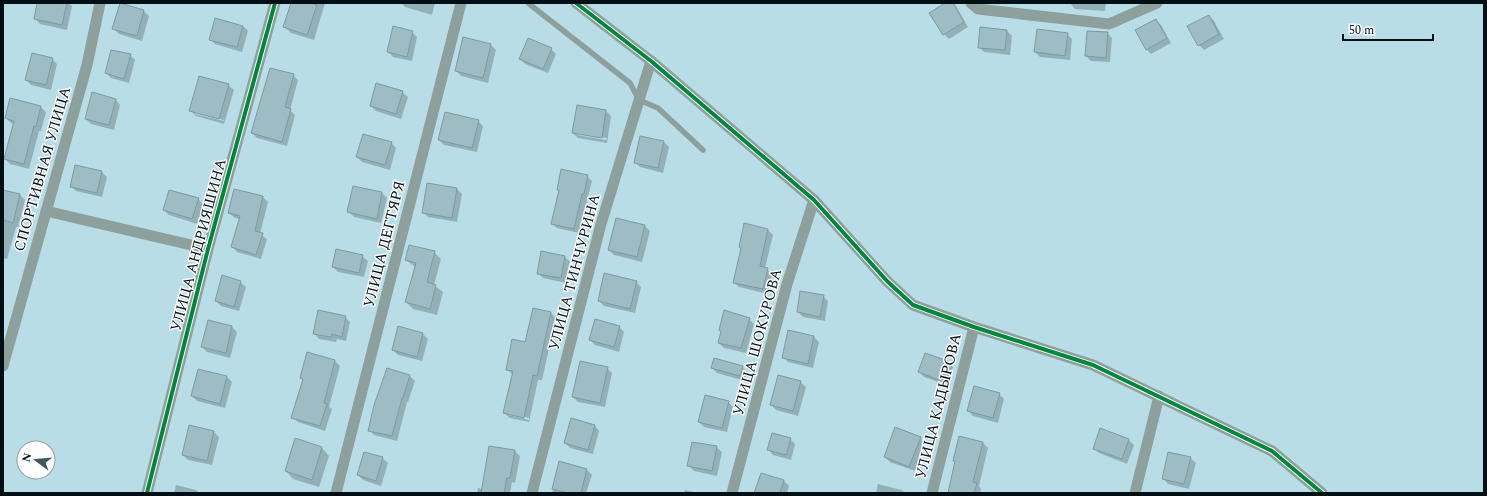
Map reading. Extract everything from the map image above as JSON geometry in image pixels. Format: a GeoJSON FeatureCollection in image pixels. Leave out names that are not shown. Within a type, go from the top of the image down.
{"type":"FeatureCollection","features":[{"type":"Feature","properties":{"kind":"street","name":"СПОРТИВНАЯ УЛИЦА"},"geometry":{"type":"LineString","coordinates":[[3,366],[87,65],[100,3]]}},
{"type":"Feature","properties":{"kind":"street","name":"УЛИЦА АНДРИЯШИНА"},"geometry":{"type":"LineString","coordinates":[[147,493],[208,249],[275,3]]}},
{"type":"Feature","properties":{"kind":"street","name":"УЛИЦА ДЕГТЯРЯ"},"geometry":{"type":"LineString","coordinates":[[336,493],[461,3]]}},
{"type":"Feature","properties":{"kind":"street"},"geometry":{"type":"LineString","coordinates":[[576,3],[651,61],[814,200],[887,281],[913,305],[974,327],[1093,365],[1272,451],[1322,493]]}},
{"type":"Feature","properties":{"kind":"street"},"geometry":{"type":"LineString","coordinates":[[971,3],[978,9],[1109,24],[1157,3]]}},
{"type":"Feature","properties":{"kind":"street","name":"УЛИЦА ТИНЧУРИНА"},"geometry":{"type":"LineString","coordinates":[[532,493],[601,224],[651,61]]}},
{"type":"Feature","properties":{"kind":"street","name":"УЛИЦА ШОКУРОВА"},"geometry":{"type":"LineString","coordinates":[[732,493],[787,284],[814,200]]}},
{"type":"Feature","properties":{"kind":"street"},"geometry":{"type":"LineString","coordinates":[[46,211],[208,249]]}},
{"type":"Feature","properties":{"kind":"street","name":"УЛИЦА КАДЫРОВА"},"geometry":{"type":"LineString","coordinates":[[932,493],[974,327]]}},
{"type":"Feature","properties":{"kind":"street"},"geometry":{"type":"LineString","coordinates":[[1135,493],[1159,396]]}},
{"type":"Feature","properties":{"kind":"lane"},"geometry":{"type":"LineString","coordinates":[[528,3],[630,83],[640,100],[658,108],[703,150]]}},
{"type":"Feature","properties":{"kind":"building"},"geometry":{"type":"Polygon","coordinates":[[[37,3],[67,3],[62,25],[34,19],[37,3]]]}},
{"type":"Feature","properties":{"kind":"building"},"geometry":{"type":"Polygon","coordinates":[[[120,3],[144,10],[137,36],[112,29],[120,3]]]}},
{"type":"Feature","properties":{"kind":"building"},"geometry":{"type":"Polygon","coordinates":[[[291,3],[311,3],[317,5],[307,35],[283,27],[291,3]]]}},
{"type":"Feature","properties":{"kind":"building"},"geometry":{"type":"Polygon","coordinates":[[[945,3],[953,3],[964,22],[943,35],[929,13],[945,3]]]}},
{"type":"Feature","properties":{"kind":"building"},"geometry":{"type":"Polygon","coordinates":[[[1209,15],[1219,34],[1198,46],[1187,26],[1209,15]]]}},
{"type":"Feature","properties":{"kind":"building"},"geometry":{"type":"Polygon","coordinates":[[[215,18],[243,26],[237,47],[209,40],[215,18]]]}},
{"type":"Feature","properties":{"kind":"building"},"geometry":{"type":"Polygon","coordinates":[[[1156,19],[1167,38],[1146,50],[1135,30],[1156,19]]]}},
{"type":"Feature","properties":{"kind":"building"},"geometry":{"type":"Polygon","coordinates":[[[393,26],[413,31],[407,57],[387,52],[393,26]]]}},
{"type":"Feature","properties":{"kind":"building"},"geometry":{"type":"Polygon","coordinates":[[[980,27],[1007,30],[1005,50],[978,48],[980,27]]]}},
{"type":"Feature","properties":{"kind":"building"},"geometry":{"type":"Polygon","coordinates":[[[1037,29],[1068,33],[1065,56],[1034,52],[1037,29]]]}},
{"type":"Feature","properties":{"kind":"building"},"geometry":{"type":"Polygon","coordinates":[[[1087,31],[1108,32],[1106,58],[1085,56],[1087,31]]]}},
{"type":"Feature","properties":{"kind":"building"},"geometry":{"type":"Polygon","coordinates":[[[463,37],[491,44],[483,78],[455,71],[463,37]]]}},
{"type":"Feature","properties":{"kind":"building"},"geometry":{"type":"Polygon","coordinates":[[[528,38],[552,48],[543,69],[519,59],[528,38]]]}},
{"type":"Feature","properties":{"kind":"building"},"geometry":{"type":"Polygon","coordinates":[[[111,50],[131,54],[124,79],[105,73],[111,50]]]}},
{"type":"Feature","properties":{"kind":"building"},"geometry":{"type":"Polygon","coordinates":[[[32,53],[53,58],[46,85],[25,80],[32,53]]]}},
{"type":"Feature","properties":{"kind":"building"},"geometry":{"type":"Polygon","coordinates":[[[270,68],[294,74],[285,107],[291,109],[282,142],[251,133],[270,68]]]}},
{"type":"Feature","properties":{"kind":"building"},"geometry":{"type":"Polygon","coordinates":[[[199,76],[229,84],[219,119],[189,111],[199,76]]]}},
{"type":"Feature","properties":{"kind":"building"},"geometry":{"type":"Polygon","coordinates":[[[376,83],[403,91],[396,114],[370,106],[376,83]]]}},
{"type":"Feature","properties":{"kind":"building"},"geometry":{"type":"Polygon","coordinates":[[[92,92],[116,99],[109,125],[85,119],[92,92]]]}},
{"type":"Feature","properties":{"kind":"building"},"geometry":{"type":"Polygon","coordinates":[[[10,98],[41,106],[24,164],[4,159],[14,121],[5,118],[10,98]]]}},
{"type":"Feature","properties":{"kind":"building"},"geometry":{"type":"Polygon","coordinates":[[[577,105],[606,110],[602,138],[572,133],[577,105]]]}},
{"type":"Feature","properties":{"kind":"building"},"geometry":{"type":"Polygon","coordinates":[[[445,112],[479,120],[472,148],[438,140],[445,112]]]}},
{"type":"Feature","properties":{"kind":"building"},"geometry":{"type":"Polygon","coordinates":[[[363,134],[392,142],[385,165],[356,157],[363,134]]]}},
{"type":"Feature","properties":{"kind":"building"},"geometry":{"type":"Polygon","coordinates":[[[640,136],[664,141],[658,168],[634,163],[640,136]]]}},
{"type":"Feature","properties":{"kind":"building"},"geometry":{"type":"Polygon","coordinates":[[[75,165],[102,171],[97,193],[70,187],[75,165]]]}},
{"type":"Feature","properties":{"kind":"building"},"geometry":{"type":"Polygon","coordinates":[[[561,169],[588,175],[574,229],[551,224],[559,190],[557,190],[561,169]]]}},
{"type":"Feature","properties":{"kind":"building"},"geometry":{"type":"Polygon","coordinates":[[[427,183],[457,188],[452,218],[422,213],[427,183]]]}},
{"type":"Feature","properties":{"kind":"building"},"geometry":{"type":"Polygon","coordinates":[[[353,186],[382,192],[377,219],[347,212],[353,186]]]}},
{"type":"Feature","properties":{"kind":"building"},"geometry":{"type":"Polygon","coordinates":[[[234,189],[263,196],[255,231],[263,233],[256,255],[231,247],[240,216],[228,213],[234,189]]]}},
{"type":"Feature","properties":{"kind":"building"},"geometry":{"type":"Polygon","coordinates":[[[3,190],[20,194],[13,223],[3,220],[3,190]]]}},
{"type":"Feature","properties":{"kind":"building"},"geometry":{"type":"Polygon","coordinates":[[[169,190],[199,198],[192,219],[163,210],[169,190]]]}},
{"type":"Feature","properties":{"kind":"building"},"geometry":{"type":"Polygon","coordinates":[[[616,218],[645,225],[637,257],[608,250],[616,218]]]}},
{"type":"Feature","properties":{"kind":"building"},"geometry":{"type":"Polygon","coordinates":[[[744,223],[768,229],[760,266],[768,268],[763,289],[733,283],[741,248],[739,247],[744,223]]]}},
{"type":"Feature","properties":{"kind":"building"},"geometry":{"type":"Polygon","coordinates":[[[409,245],[435,251],[427,282],[436,285],[430,309],[405,302],[416,263],[405,260],[409,245]]]}},
{"type":"Feature","properties":{"kind":"building"},"geometry":{"type":"Polygon","coordinates":[[[336,249],[363,255],[359,273],[332,267],[336,249]]]}},
{"type":"Feature","properties":{"kind":"building"},"geometry":{"type":"Polygon","coordinates":[[[541,251],[565,256],[561,278],[537,274],[541,251]]]}},
{"type":"Feature","properties":{"kind":"building"},"geometry":{"type":"Polygon","coordinates":[[[604,273],[637,281],[630,309],[598,301],[604,273]]]}},
{"type":"Feature","properties":{"kind":"building"},"geometry":{"type":"Polygon","coordinates":[[[222,275],[241,281],[234,307],[215,301],[222,275]]]}},
{"type":"Feature","properties":{"kind":"building"},"geometry":{"type":"Polygon","coordinates":[[[800,291],[824,295],[820,317],[797,312],[800,291]]]}},
{"type":"Feature","properties":{"kind":"building"},"geometry":{"type":"Polygon","coordinates":[[[533,308],[551,312],[537,376],[533,375],[524,418],[503,413],[513,371],[506,370],[512,339],[525,342],[533,308]]]}},
{"type":"Feature","properties":{"kind":"building"},"geometry":{"type":"Polygon","coordinates":[[[318,310],[346,316],[342,337],[332,334],[331,337],[313,334],[318,310]]]}},
{"type":"Feature","properties":{"kind":"building"},"geometry":{"type":"Polygon","coordinates":[[[724,310],[750,318],[741,348],[718,343],[721,331],[719,330],[724,310]]]}},
{"type":"Feature","properties":{"kind":"building"},"geometry":{"type":"Polygon","coordinates":[[[595,319],[620,326],[614,347],[589,340],[595,319]]]}},
{"type":"Feature","properties":{"kind":"building"},"geometry":{"type":"Polygon","coordinates":[[[208,320],[232,326],[226,353],[201,347],[208,320]]]}},
{"type":"Feature","properties":{"kind":"building"},"geometry":{"type":"Polygon","coordinates":[[[398,326],[423,333],[417,357],[392,350],[398,326]]]}},
{"type":"Feature","properties":{"kind":"building"},"geometry":{"type":"Polygon","coordinates":[[[788,330],[814,336],[808,364],[782,358],[788,330]]]}},
{"type":"Feature","properties":{"kind":"building"},"geometry":{"type":"Polygon","coordinates":[[[307,352],[335,360],[324,403],[327,404],[320,426],[291,418],[303,379],[300,378],[307,352]]]}},
{"type":"Feature","properties":{"kind":"building"},"geometry":{"type":"Polygon","coordinates":[[[925,353],[948,361],[942,381],[918,372],[925,353]]]}},
{"type":"Feature","properties":{"kind":"building"},"geometry":{"type":"Polygon","coordinates":[[[714,358],[743,366],[740,376],[711,368],[714,358]]]}},
{"type":"Feature","properties":{"kind":"building"},"geometry":{"type":"Polygon","coordinates":[[[580,361],[608,367],[600,403],[572,397],[580,361]]]}},
{"type":"Feature","properties":{"kind":"building"},"geometry":{"type":"Polygon","coordinates":[[[387,368],[410,375],[392,436],[368,431],[374,405],[387,368]]]}},
{"type":"Feature","properties":{"kind":"building"},"geometry":{"type":"Polygon","coordinates":[[[198,369],[227,376],[220,404],[191,396],[198,369]]]}},
{"type":"Feature","properties":{"kind":"building"},"geometry":{"type":"Polygon","coordinates":[[[778,375],[801,381],[793,411],[770,405],[778,375]]]}},
{"type":"Feature","properties":{"kind":"building"},"geometry":{"type":"Polygon","coordinates":[[[974,386],[1000,393],[993,418],[967,411],[974,386]]]}},
{"type":"Feature","properties":{"kind":"building"},"geometry":{"type":"Polygon","coordinates":[[[705,395],[729,401],[722,428],[698,422],[705,395]]]}},
{"type":"Feature","properties":{"kind":"building"},"geometry":{"type":"Polygon","coordinates":[[[571,418],[595,425],[588,450],[564,443],[571,418]]]}},
{"type":"Feature","properties":{"kind":"building"},"geometry":{"type":"Polygon","coordinates":[[[189,425],[214,431],[207,461],[182,455],[189,425]]]}},
{"type":"Feature","properties":{"kind":"building"},"geometry":{"type":"Polygon","coordinates":[[[895,427],[921,437],[909,467],[884,457],[895,427]]]}},
{"type":"Feature","properties":{"kind":"building"},"geometry":{"type":"Polygon","coordinates":[[[1100,428],[1129,439],[1122,459],[1093,449],[1100,428]]]}},
{"type":"Feature","properties":{"kind":"building"},"geometry":{"type":"Polygon","coordinates":[[[772,433],[791,438],[786,455],[767,450],[772,433]]]}},
{"type":"Feature","properties":{"kind":"building"},"geometry":{"type":"Polygon","coordinates":[[[959,436],[983,442],[973,482],[977,483],[974,493],[948,493],[959,436]]]}},
{"type":"Feature","properties":{"kind":"building"},"geometry":{"type":"Polygon","coordinates":[[[295,438],[322,447],[312,480],[285,471],[295,438]]]}},
{"type":"Feature","properties":{"kind":"building"},"geometry":{"type":"Polygon","coordinates":[[[692,442],[717,446],[712,471],[687,466],[692,442]]]}},
{"type":"Feature","properties":{"kind":"building"},"geometry":{"type":"Polygon","coordinates":[[[489,446],[515,450],[510,478],[507,478],[504,493],[481,493],[489,446]]]}},
{"type":"Feature","properties":{"kind":"building"},"geometry":{"type":"Polygon","coordinates":[[[364,452],[383,457],[376,481],[357,475],[364,452]]]}},
{"type":"Feature","properties":{"kind":"building"},"geometry":{"type":"Polygon","coordinates":[[[1168,452],[1191,457],[1184,484],[1162,479],[1168,452]]]}},
{"type":"Feature","properties":{"kind":"building"},"geometry":{"type":"Polygon","coordinates":[[[559,461],[587,469],[581,493],[569,493],[552,489],[559,461]]]}},
{"type":"Feature","properties":{"kind":"building"},"geometry":{"type":"Polygon","coordinates":[[[761,473],[784,480],[780,493],[754,493],[761,473]]]}},
{"type":"Feature","properties":{"kind":"cycle path"},"geometry":{"type":"LineString","coordinates":[[147,493],[208,249],[275,3]]}},
{"type":"Feature","properties":{"kind":"cycle path"},"geometry":{"type":"LineString","coordinates":[[576,3],[651,61],[814,200],[887,281],[913,305],[974,327],[1093,365],[1272,451],[1322,493]]}}]}
